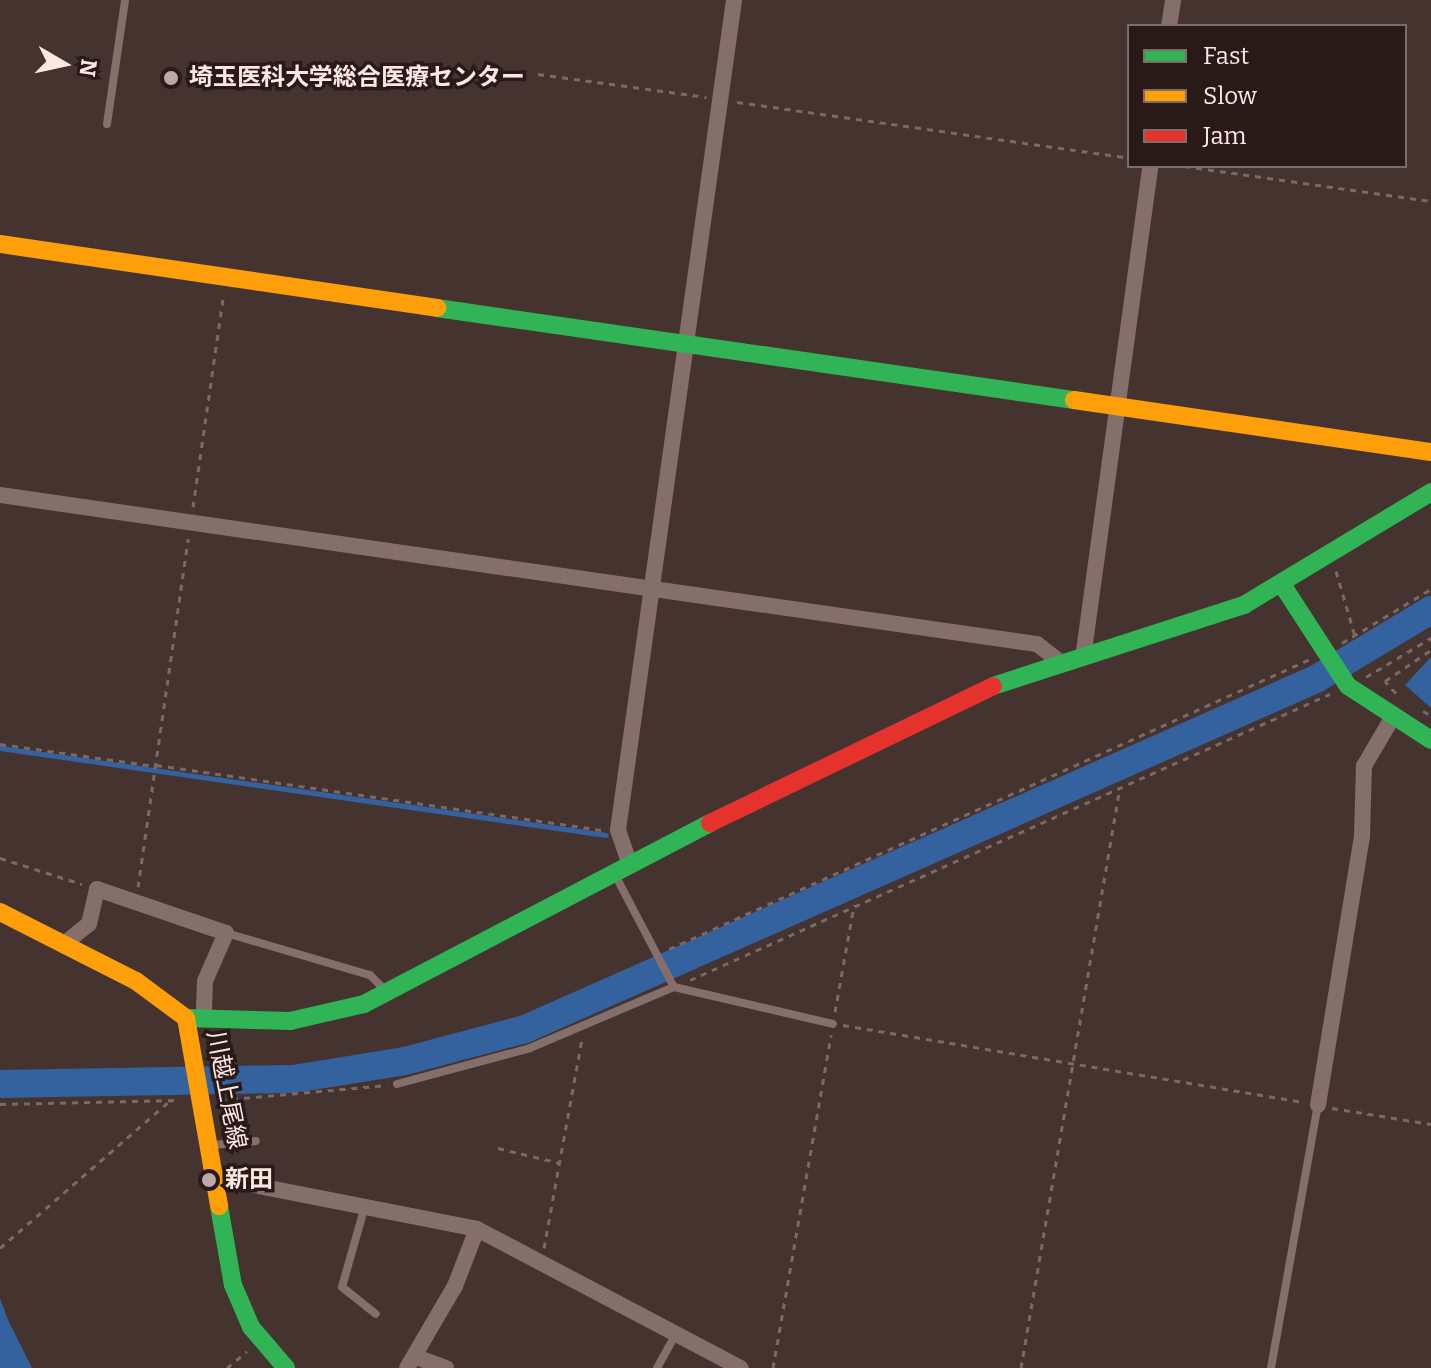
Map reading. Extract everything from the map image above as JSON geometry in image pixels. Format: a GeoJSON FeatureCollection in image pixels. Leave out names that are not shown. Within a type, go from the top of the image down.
{"type":"FeatureCollection","features":[{"type":"Feature","properties":{"kind":"street"},"geometry":{"type":"LineString","coordinates":[[621,866],[618,830],[734,0]]}},
{"type":"Feature","properties":{"kind":"street"},"geometry":{"type":"LineString","coordinates":[[1169,24],[1173,0]]}},
{"type":"Feature","properties":{"kind":"street"},"geometry":{"type":"LineString","coordinates":[[1083,658],[1150,168]]}},
{"type":"Feature","properties":{"kind":"street"},"geometry":{"type":"LineString","coordinates":[[0,244],[1431,452]]}},
{"type":"Feature","properties":{"kind":"street"},"geometry":{"type":"LineString","coordinates":[[64,944],[89,924],[97,889],[136,900],[226,933],[205,981],[195,1018],[321,1018],[386,992],[621,866],[910,722],[1283,586],[1431,492]]}},
{"type":"Feature","properties":{"kind":"street"},"geometry":{"type":"LineString","coordinates":[[0,495],[1037,644],[1063,664]]}},
{"type":"Feature","properties":{"kind":"street"},"geometry":{"type":"LineString","coordinates":[[1283,586],[1323,654],[1346,684],[1391,720],[1431,740]]}},
{"type":"Feature","properties":{"kind":"street"},"geometry":{"type":"LineString","coordinates":[[1318,1105],[1362,836],[1364,766],[1391,720]]}},
{"type":"Feature","properties":{"kind":"street","name":"川越上尾線"},"geometry":{"type":"LineString","coordinates":[[0,912],[64,944],[195,1018],[197,1062],[233,1285],[259,1340],[286,1368]]}},
{"type":"Feature","properties":{"kind":"street"},"geometry":{"type":"LineString","coordinates":[[218,1178],[477,1229],[543,1258],[741,1368]]}},
{"type":"Feature","properties":{"kind":"street"},"geometry":{"type":"LineString","coordinates":[[446,1368],[412,1362],[477,1229]]}},
{"type":"Feature","properties":{"kind":"lane"},"geometry":{"type":"LineString","coordinates":[[107,124],[125,0]]}},
{"type":"Feature","properties":{"kind":"lane"},"geometry":{"type":"LineString","coordinates":[[621,866],[674,985],[711,1001],[833,1024]]}},
{"type":"Feature","properties":{"kind":"lane"},"geometry":{"type":"LineString","coordinates":[[226,933],[370,975],[386,992]]}},
{"type":"Feature","properties":{"kind":"lane"},"geometry":{"type":"LineString","coordinates":[[397,1084],[487,1063],[583,1027],[674,985]]}},
{"type":"Feature","properties":{"kind":"lane"},"geometry":{"type":"LineString","coordinates":[[1271,1368],[1318,1105]]}},
{"type":"Feature","properties":{"kind":"lane"},"geometry":{"type":"LineString","coordinates":[[211,1145],[256,1141]]}},
{"type":"Feature","properties":{"kind":"lane"},"geometry":{"type":"LineString","coordinates":[[365,1206],[342,1287],[376,1314]]}},
{"type":"Feature","properties":{"kind":"lane"},"geometry":{"type":"LineString","coordinates":[[657,1368],[676,1333]]}},
{"type":"Feature","properties":{"kind":"path"},"geometry":{"type":"LineString","coordinates":[[538,74],[1127,158]]}},
{"type":"Feature","properties":{"kind":"path"},"geometry":{"type":"LineString","coordinates":[[1198,168],[1431,201]]}},
{"type":"Feature","properties":{"kind":"path"},"geometry":{"type":"LineString","coordinates":[[136,900],[227,278]]}},
{"type":"Feature","properties":{"kind":"path"},"geometry":{"type":"LineString","coordinates":[[1332,555],[1355,636]]}},
{"type":"Feature","properties":{"kind":"path"},"geometry":{"type":"LineString","coordinates":[[659,956],[1323,654],[1431,589]]}},
{"type":"Feature","properties":{"kind":"path"},"geometry":{"type":"LineString","coordinates":[[674,985],[1346,684],[1431,638]]}},
{"type":"Feature","properties":{"kind":"path"},"geometry":{"type":"LineString","coordinates":[[1406,701],[1385,681],[1431,650]]}},
{"type":"Feature","properties":{"kind":"path"},"geometry":{"type":"LineString","coordinates":[[1413,706],[1431,715]]}},
{"type":"Feature","properties":{"kind":"path"},"geometry":{"type":"LineString","coordinates":[[0,744],[618,830]]}},
{"type":"Feature","properties":{"kind":"path"},"geometry":{"type":"LineString","coordinates":[[1021,1368],[1120,787]]}},
{"type":"Feature","properties":{"kind":"path"},"geometry":{"type":"LineString","coordinates":[[0,858],[97,889]]}},
{"type":"Feature","properties":{"kind":"path"},"geometry":{"type":"LineString","coordinates":[[773,1368],[854,905]]}},
{"type":"Feature","properties":{"kind":"path"},"geometry":{"type":"LineString","coordinates":[[833,1024],[1431,1124]]}},
{"type":"Feature","properties":{"kind":"path"},"geometry":{"type":"LineString","coordinates":[[543,1258],[583,1027]]}},
{"type":"Feature","properties":{"kind":"path"},"geometry":{"type":"LineString","coordinates":[[0,1104],[203,1099],[397,1084]]}},
{"type":"Feature","properties":{"kind":"path"},"geometry":{"type":"LineString","coordinates":[[0,1248],[172,1099]]}},
{"type":"Feature","properties":{"kind":"path"},"geometry":{"type":"LineString","coordinates":[[498,1148],[560,1163]]}},
{"type":"Feature","properties":{"kind":"path"},"geometry":{"type":"LineString","coordinates":[[227,1368],[259,1340]]}},
{"type":"Feature","properties":{"kind":"water"},"geometry":{"type":"Polygon","coordinates":[[[1431,657],[1431,708],[1405,685],[1431,657]]]}},
{"type":"Feature","properties":{"kind":"water"},"geometry":{"type":"Polygon","coordinates":[[[0,1298],[8,1320],[32,1368],[0,1368],[0,1298]]]}},
{"type":"Feature","properties":{"kind":"waterway"},"geometry":{"type":"LineString","coordinates":[[0,1084],[293,1079],[405,1061],[525,1029],[1316,679],[1431,610]]}},
{"type":"Feature","properties":{"kind":"waterway"},"geometry":{"type":"LineString","coordinates":[[0,748],[606,835]]}},
{"type":"Feature","properties":{"kind":"traffic: fast"},"geometry":{"type":"LineString","coordinates":[[437,308],[1074,400]]}},
{"type":"Feature","properties":{"kind":"traffic: fast"},"geometry":{"type":"LineString","coordinates":[[993,686],[1244,605],[1431,492]]}},
{"type":"Feature","properties":{"kind":"traffic: fast"},"geometry":{"type":"LineString","coordinates":[[1283,586],[1348,686],[1431,740]]}},
{"type":"Feature","properties":{"kind":"traffic: fast"},"geometry":{"type":"LineString","coordinates":[[186,1018],[290,1021],[364,1004],[710,823]]}},
{"type":"Feature","properties":{"kind":"traffic: fast"},"geometry":{"type":"LineString","coordinates":[[219,1206],[233,1285],[251,1327],[286,1368]]}},
{"type":"Feature","properties":{"kind":"traffic: slow"},"geometry":{"type":"LineString","coordinates":[[0,244],[437,308]]}},
{"type":"Feature","properties":{"kind":"traffic: slow"},"geometry":{"type":"LineString","coordinates":[[1074,400],[1431,452]]}},
{"type":"Feature","properties":{"kind":"traffic: slow"},"geometry":{"type":"LineString","coordinates":[[0,912],[136,981],[186,1018],[219,1206]]}},
{"type":"Feature","properties":{"kind":"traffic: jam"},"geometry":{"type":"LineString","coordinates":[[710,823],[993,686]]}},
{"type":"Feature","properties":{"kind":"place","name":"埼玉医科大学総合医療センター"},"geometry":{"type":"Point","coordinates":[171,78]}},
{"type":"Feature","properties":{"kind":"place","name":"新田"},"geometry":{"type":"Point","coordinates":[209,1180]}}]}
